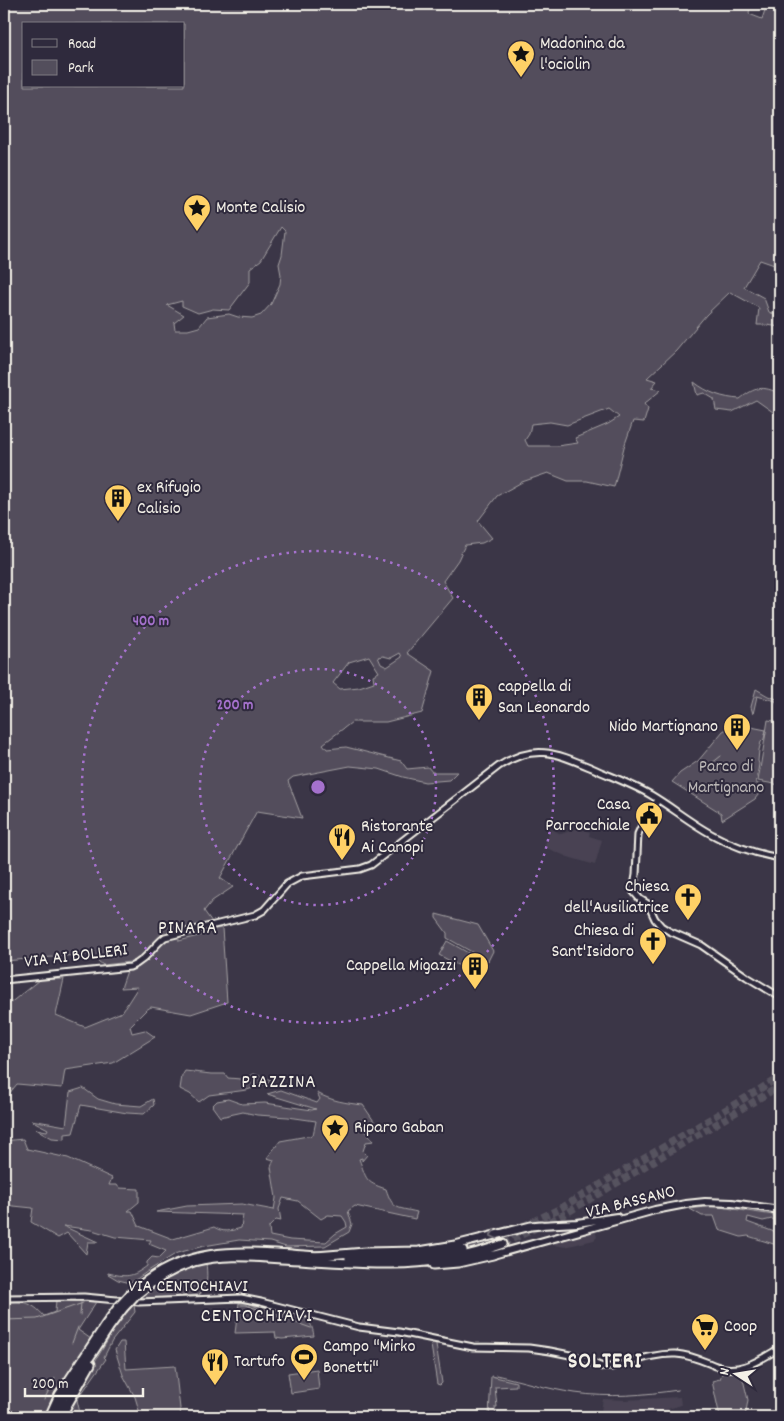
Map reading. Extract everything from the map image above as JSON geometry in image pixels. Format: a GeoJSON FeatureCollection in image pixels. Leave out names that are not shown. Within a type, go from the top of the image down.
{"type":"FeatureCollection","features":[{"type":"Feature","properties":{"kind":"highway"},"geometry":{"type":"LineString","coordinates":[[316,1256],[365,1252],[419,1251],[455,1245],[540,1225]]}},
{"type":"Feature","properties":{"kind":"highway"},"geometry":{"type":"LineString","coordinates":[[133,1295],[159,1278],[181,1267],[195,1262],[223,1257],[392,1264],[429,1262],[463,1256],[503,1244]]}},
{"type":"Feature","properties":{"kind":"highway"},"geometry":{"type":"LineString","coordinates":[[49,1417],[60,1395],[105,1325],[149,1278],[166,1268],[194,1257],[222,1252],[352,1258],[409,1258],[463,1250]]}},
{"type":"Feature","properties":{"kind":"highway"},"geometry":{"type":"LineString","coordinates":[[367,1264],[380,1267],[425,1266],[458,1263],[493,1255]]}},
{"type":"Feature","properties":{"kind":"highway"},"geometry":{"type":"LineString","coordinates":[[54,1417],[64,1397],[121,1308]]}},
{"type":"Feature","properties":{"kind":"highway"},"geometry":{"type":"LineString","coordinates":[[62,1417],[109,1328]]}},
{"type":"Feature","properties":{"kind":"main road","name":"VIA BASSANO"},"geometry":{"type":"LineString","coordinates":[[493,1255],[655,1210],[686,1204],[732,1203],[780,1210]]}},
{"type":"Feature","properties":{"kind":"main road"},"geometry":{"type":"LineString","coordinates":[[540,1225],[596,1221],[655,1210]]}},
{"type":"Feature","properties":{"kind":"street","name":"VIA AI BOLLERI"},"geometry":{"type":"LineString","coordinates":[[4,980],[112,969],[137,964],[165,937],[255,915],[264,910],[295,879],[302,876],[360,869],[370,865],[499,766],[519,755],[529,753],[550,753],[566,757],[628,783],[717,838],[746,849],[780,858]]}},
{"type":"Feature","properties":{"kind":"street"},"geometry":{"type":"LineString","coordinates":[[658,800],[644,820],[638,834],[636,875],[633,891],[648,904],[661,926],[701,944],[747,977],[780,997]]}},
{"type":"Feature","properties":{"kind":"street","name":"VIA CENTOCHIAVI"},"geometry":{"type":"LineString","coordinates":[[4,1298],[84,1297],[139,1302],[241,1298],[352,1326],[398,1332],[473,1347],[529,1348],[550,1351],[574,1356],[605,1367],[674,1354],[690,1356],[727,1369],[738,1368],[756,1362],[780,1348]]}},
{"type":"Feature","properties":{"kind":"shaded area"},"geometry":{"type":"Polygon","coordinates":[[[581,827],[582,830],[590,832],[589,836],[602,840],[595,865],[544,847],[551,829],[561,834],[581,827]]]}},
{"type":"Feature","properties":{"kind":"shaded area"},"geometry":{"type":"Polygon","coordinates":[[[595,1230],[597,1237],[594,1240],[565,1247],[555,1245],[554,1241],[595,1230]]]}},
{"type":"Feature","properties":{"kind":"shaded area"},"geometry":{"type":"Polygon","coordinates":[[[680,1397],[681,1405],[668,1409],[667,1417],[600,1417],[603,1399],[625,1400],[680,1397]]]}},
{"type":"Feature","properties":{"kind":"green space"},"geometry":{"type":"Polygon","coordinates":[[[4,4],[750,4],[749,14],[762,19],[767,4],[780,4],[780,267],[760,260],[744,287],[764,298],[769,312],[780,315],[780,327],[757,325],[759,308],[730,292],[706,315],[676,351],[647,378],[657,381],[651,388],[661,390],[644,404],[648,409],[644,422],[633,421],[614,487],[587,481],[568,481],[548,473],[522,482],[497,496],[478,521],[492,538],[482,543],[465,545],[458,560],[443,581],[453,598],[407,653],[434,671],[422,713],[386,722],[352,722],[323,744],[327,749],[346,747],[401,761],[407,769],[428,767],[432,772],[457,772],[449,780],[425,782],[379,769],[350,766],[293,777],[288,781],[302,818],[257,811],[220,878],[233,887],[212,901],[204,911],[212,922],[178,931],[179,941],[202,935],[202,931],[222,928],[227,1002],[191,1014],[151,1007],[130,1026],[132,1033],[145,1030],[155,1037],[113,1063],[65,1070],[62,1088],[17,1084],[4,1100],[4,1008],[39,980],[64,979],[56,1015],[85,1027],[122,1012],[138,987],[121,988],[130,962],[103,965],[89,954],[4,961],[4,4]],[[281,227],[261,260],[250,268],[250,282],[229,310],[213,309],[198,313],[182,306],[182,301],[167,305],[184,315],[174,323],[175,330],[188,330],[199,327],[207,317],[229,314],[252,318],[261,315],[271,304],[280,284],[279,264],[285,231],[281,227]],[[609,409],[567,425],[550,422],[531,424],[529,434],[525,440],[528,446],[557,446],[578,443],[575,438],[608,424],[619,417],[609,409]],[[400,653],[391,658],[378,657],[381,664],[387,667],[402,657],[400,653]],[[369,656],[349,662],[333,683],[340,689],[359,687],[374,682],[373,675],[379,672],[369,656]]]}},
{"type":"Feature","properties":{"kind":"green space"},"geometry":{"type":"Polygon","coordinates":[[[694,382],[710,392],[740,399],[750,392],[759,389],[764,388],[774,391],[780,394],[780,417],[756,400],[732,412],[716,410],[714,399],[704,393],[697,395],[694,382]]]}},
{"type":"Feature","properties":{"kind":"green space"},"geometry":{"type":"Polygon","coordinates":[[[756,689],[780,700],[780,712],[776,701],[757,696],[753,714],[751,707],[756,689]]]}},
{"type":"Feature","properties":{"kind":"green space"},"geometry":{"type":"Polygon","coordinates":[[[768,720],[780,722],[780,785],[758,781],[768,720]]]}},
{"type":"Feature","properties":{"kind":"green space","name":"Parco di Martignano"},"geometry":{"type":"Polygon","coordinates":[[[736,724],[766,730],[759,750],[756,783],[764,787],[755,799],[722,820],[721,813],[672,782],[680,773],[698,761],[723,731],[736,724]]]}},
{"type":"Feature","properties":{"kind":"green space"},"geometry":{"type":"Polygon","coordinates":[[[436,914],[478,925],[493,951],[488,961],[447,938],[447,933],[436,918],[436,914]]]}},
{"type":"Feature","properties":{"kind":"green space"},"geometry":{"type":"Polygon","coordinates":[[[447,941],[488,964],[478,982],[463,974],[465,969],[439,955],[447,941]]]}},
{"type":"Feature","properties":{"kind":"green space"},"geometry":{"type":"Polygon","coordinates":[[[185,1071],[225,1074],[228,1078],[241,1079],[254,1074],[274,1081],[247,1090],[209,1095],[199,1102],[190,1094],[180,1089],[182,1076],[185,1071]]]}},
{"type":"Feature","properties":{"kind":"green space"},"geometry":{"type":"Polygon","coordinates":[[[83,1088],[98,1099],[115,1104],[141,1106],[153,1099],[154,1105],[144,1114],[81,1105],[73,1133],[65,1134],[65,1139],[52,1138],[36,1129],[47,1131],[48,1129],[31,1120],[66,1126],[70,1092],[83,1088]]]}},
{"type":"Feature","properties":{"kind":"green space"},"geometry":{"type":"Polygon","coordinates":[[[281,1090],[317,1103],[320,1099],[317,1093],[339,1101],[363,1105],[376,1124],[365,1125],[364,1129],[374,1141],[366,1142],[363,1151],[367,1155],[362,1161],[362,1158],[359,1159],[365,1175],[370,1182],[386,1189],[393,1204],[417,1212],[415,1219],[355,1206],[348,1211],[352,1224],[349,1232],[325,1246],[286,1247],[270,1242],[239,1240],[204,1246],[177,1253],[131,1283],[118,1280],[108,1273],[124,1276],[132,1275],[147,1266],[147,1262],[152,1257],[159,1258],[166,1251],[149,1244],[151,1240],[115,1237],[92,1230],[63,1226],[98,1242],[88,1242],[86,1254],[67,1233],[58,1238],[31,1222],[33,1208],[4,1205],[4,1141],[23,1139],[27,1149],[68,1158],[112,1178],[109,1185],[117,1185],[119,1188],[139,1189],[139,1202],[128,1211],[132,1211],[139,1226],[173,1239],[214,1227],[227,1231],[241,1228],[243,1215],[156,1212],[187,1206],[242,1204],[274,1210],[276,1198],[271,1167],[274,1160],[267,1158],[280,1141],[313,1135],[316,1121],[243,1112],[220,1117],[212,1106],[217,1101],[228,1099],[242,1104],[265,1103],[316,1109],[267,1094],[281,1090]],[[283,1198],[279,1209],[281,1221],[276,1220],[269,1227],[270,1236],[290,1240],[326,1242],[347,1227],[342,1216],[328,1215],[321,1219],[298,1201],[283,1198]]]}},
{"type":"Feature","properties":{"kind":"green space"},"geometry":{"type":"Polygon","coordinates":[[[713,1206],[780,1216],[780,1221],[772,1219],[763,1221],[748,1217],[747,1222],[780,1234],[780,1246],[748,1236],[741,1237],[719,1230],[714,1216],[702,1216],[690,1209],[713,1206]]]}},
{"type":"Feature","properties":{"kind":"green space"},"geometry":{"type":"Polygon","coordinates":[[[206,1262],[206,1284],[199,1295],[136,1299],[170,1276],[206,1262]]]}},
{"type":"Feature","properties":{"kind":"green space"},"geometry":{"type":"Polygon","coordinates":[[[56,1300],[96,1302],[78,1330],[91,1339],[60,1387],[45,1417],[4,1417],[4,1303],[26,1303],[44,1316],[55,1312],[56,1300]]]}},
{"type":"Feature","properties":{"kind":"green space"},"geometry":{"type":"Polygon","coordinates":[[[239,1303],[246,1303],[283,1316],[285,1312],[301,1316],[311,1324],[314,1336],[282,1339],[276,1338],[275,1332],[235,1333],[239,1303]]]}},
{"type":"Feature","properties":{"kind":"green space"},"geometry":{"type":"Polygon","coordinates":[[[130,1305],[134,1305],[135,1312],[112,1341],[104,1357],[106,1359],[77,1400],[81,1417],[64,1417],[114,1326],[130,1305]]]}},
{"type":"Feature","properties":{"kind":"green space"},"geometry":{"type":"Polygon","coordinates":[[[120,1342],[124,1342],[126,1369],[175,1366],[181,1417],[141,1417],[135,1397],[123,1375],[115,1350],[120,1342]]]}},
{"type":"Feature","properties":{"kind":"green space"},"geometry":{"type":"Polygon","coordinates":[[[433,1342],[436,1344],[442,1383],[440,1385],[437,1384],[431,1345],[433,1342]]]}},
{"type":"Feature","properties":{"kind":"green space","name":"Campo \"Mirko Bonetti\""},"geometry":{"type":"Polygon","coordinates":[[[317,1369],[319,1389],[291,1393],[288,1373],[317,1369]]]}},
{"type":"Feature","properties":{"kind":"green space"},"geometry":{"type":"Polygon","coordinates":[[[723,1371],[741,1371],[748,1400],[745,1417],[720,1417],[712,1381],[720,1379],[723,1371]]]}},
{"type":"Feature","properties":{"kind":"green space"},"geometry":{"type":"Polygon","coordinates":[[[491,1376],[516,1382],[516,1386],[495,1387],[496,1417],[489,1417],[491,1376]]]}},
{"type":"Feature","properties":{"kind":"waterway"},"geometry":{"type":"LineString","coordinates":[[706,768],[721,756]]}},
{"type":"Feature","properties":{"kind":"waterway"},"geometry":{"type":"LineString","coordinates":[[80,1315],[81,1303]]}},
{"type":"Feature","properties":{"kind":"waterway"},"geometry":{"type":"LineString","coordinates":[[4,1320],[37,1319],[83,1303]]}},
{"type":"Feature","properties":{"kind":"waterway"},"geometry":{"type":"LineString","coordinates":[[241,1305],[246,1305],[311,1328]]}},
{"type":"Feature","properties":{"kind":"waterway"},"geometry":{"type":"LineString","coordinates":[[72,1343],[78,1327]]}},
{"type":"Feature","properties":{"kind":"waterway"},"geometry":{"type":"LineString","coordinates":[[496,1375],[588,1395],[626,1395],[678,1390]]}},
{"type":"Feature","properties":{"kind":"waterway"},"geometry":{"type":"LineString","coordinates":[[44,1400],[55,1378]]}},
{"type":"Feature","properties":{"kind":"tunnel"},"geometry":{"type":"LineString","coordinates":[[523,1226],[561,1208],[780,1077]]}},
{"type":"Feature","properties":{"kind":"tunnel"},"geometry":{"type":"LineString","coordinates":[[503,1244],[565,1214],[780,1086]]}},
{"type":"Feature","properties":{"kind":"tunnel"},"geometry":{"type":"LineString","coordinates":[[463,1250],[505,1235]]}},
{"type":"Feature","properties":{"kind":"place","name":"Madonina da l'ociolin"},"geometry":{"type":"Point","coordinates":[521,78]}},
{"type":"Feature","properties":{"kind":"place","name":"Monte Calisio"},"geometry":{"type":"Point","coordinates":[197,232]}},
{"type":"Feature","properties":{"kind":"place","name":"ex Rifugio Calisio"},"geometry":{"type":"Point","coordinates":[118,522]}},
{"type":"Feature","properties":{"kind":"place","name":"cappella di San Leonardo"},"geometry":{"type":"Point","coordinates":[479,721]}},
{"type":"Feature","properties":{"kind":"place","name":"Nido Martignano"},"geometry":{"type":"Point","coordinates":[737,751]}},
{"type":"Feature","properties":{"kind":"place","name":"Casa Parrocchiale"},"geometry":{"type":"Point","coordinates":[649,839]}},
{"type":"Feature","properties":{"kind":"place","name":"Ristorante Ai Canopi"},"geometry":{"type":"Point","coordinates":[342,861]}},
{"type":"Feature","properties":{"kind":"place","name":"Chiesa dell'Ausiliatrice"},"geometry":{"type":"Point","coordinates":[688,921]}},
{"type":"Feature","properties":{"kind":"place","name":"Chiesa di Sant'Isidoro"},"geometry":{"type":"Point","coordinates":[653,965]}},
{"type":"Feature","properties":{"kind":"place","name":"Cappella Migazzi"},"geometry":{"type":"Point","coordinates":[475,990]}},
{"type":"Feature","properties":{"kind":"place","name":"Riparo Gaban"},"geometry":{"type":"Point","coordinates":[335,1152]}},
{"type":"Feature","properties":{"kind":"place","name":"Coop"},"geometry":{"type":"Point","coordinates":[705,1351]}},
{"type":"Feature","properties":{"kind":"place","name":"Campo \"Mirko Bonetti\""},"geometry":{"type":"Point","coordinates":[304,1381]}},
{"type":"Feature","properties":{"kind":"place","name":"Tartufo"},"geometry":{"type":"Point","coordinates":[215,1386]}},
{"type":"Feature","properties":{"kind":"district","name":"PINARA"},"geometry":{"type":"Point","coordinates":[188,929]}},
{"type":"Feature","properties":{"kind":"district","name":"PIAZZINA"},"geometry":{"type":"Point","coordinates":[279,1083]}},
{"type":"Feature","properties":{"kind":"district","name":"CENTOCHIAVI"},"geometry":{"type":"Point","coordinates":[257,1317]}},
{"type":"Feature","properties":{"kind":"district","name":"SOLTERI"},"geometry":{"type":"Point","coordinates":[605,1362]}}]}
